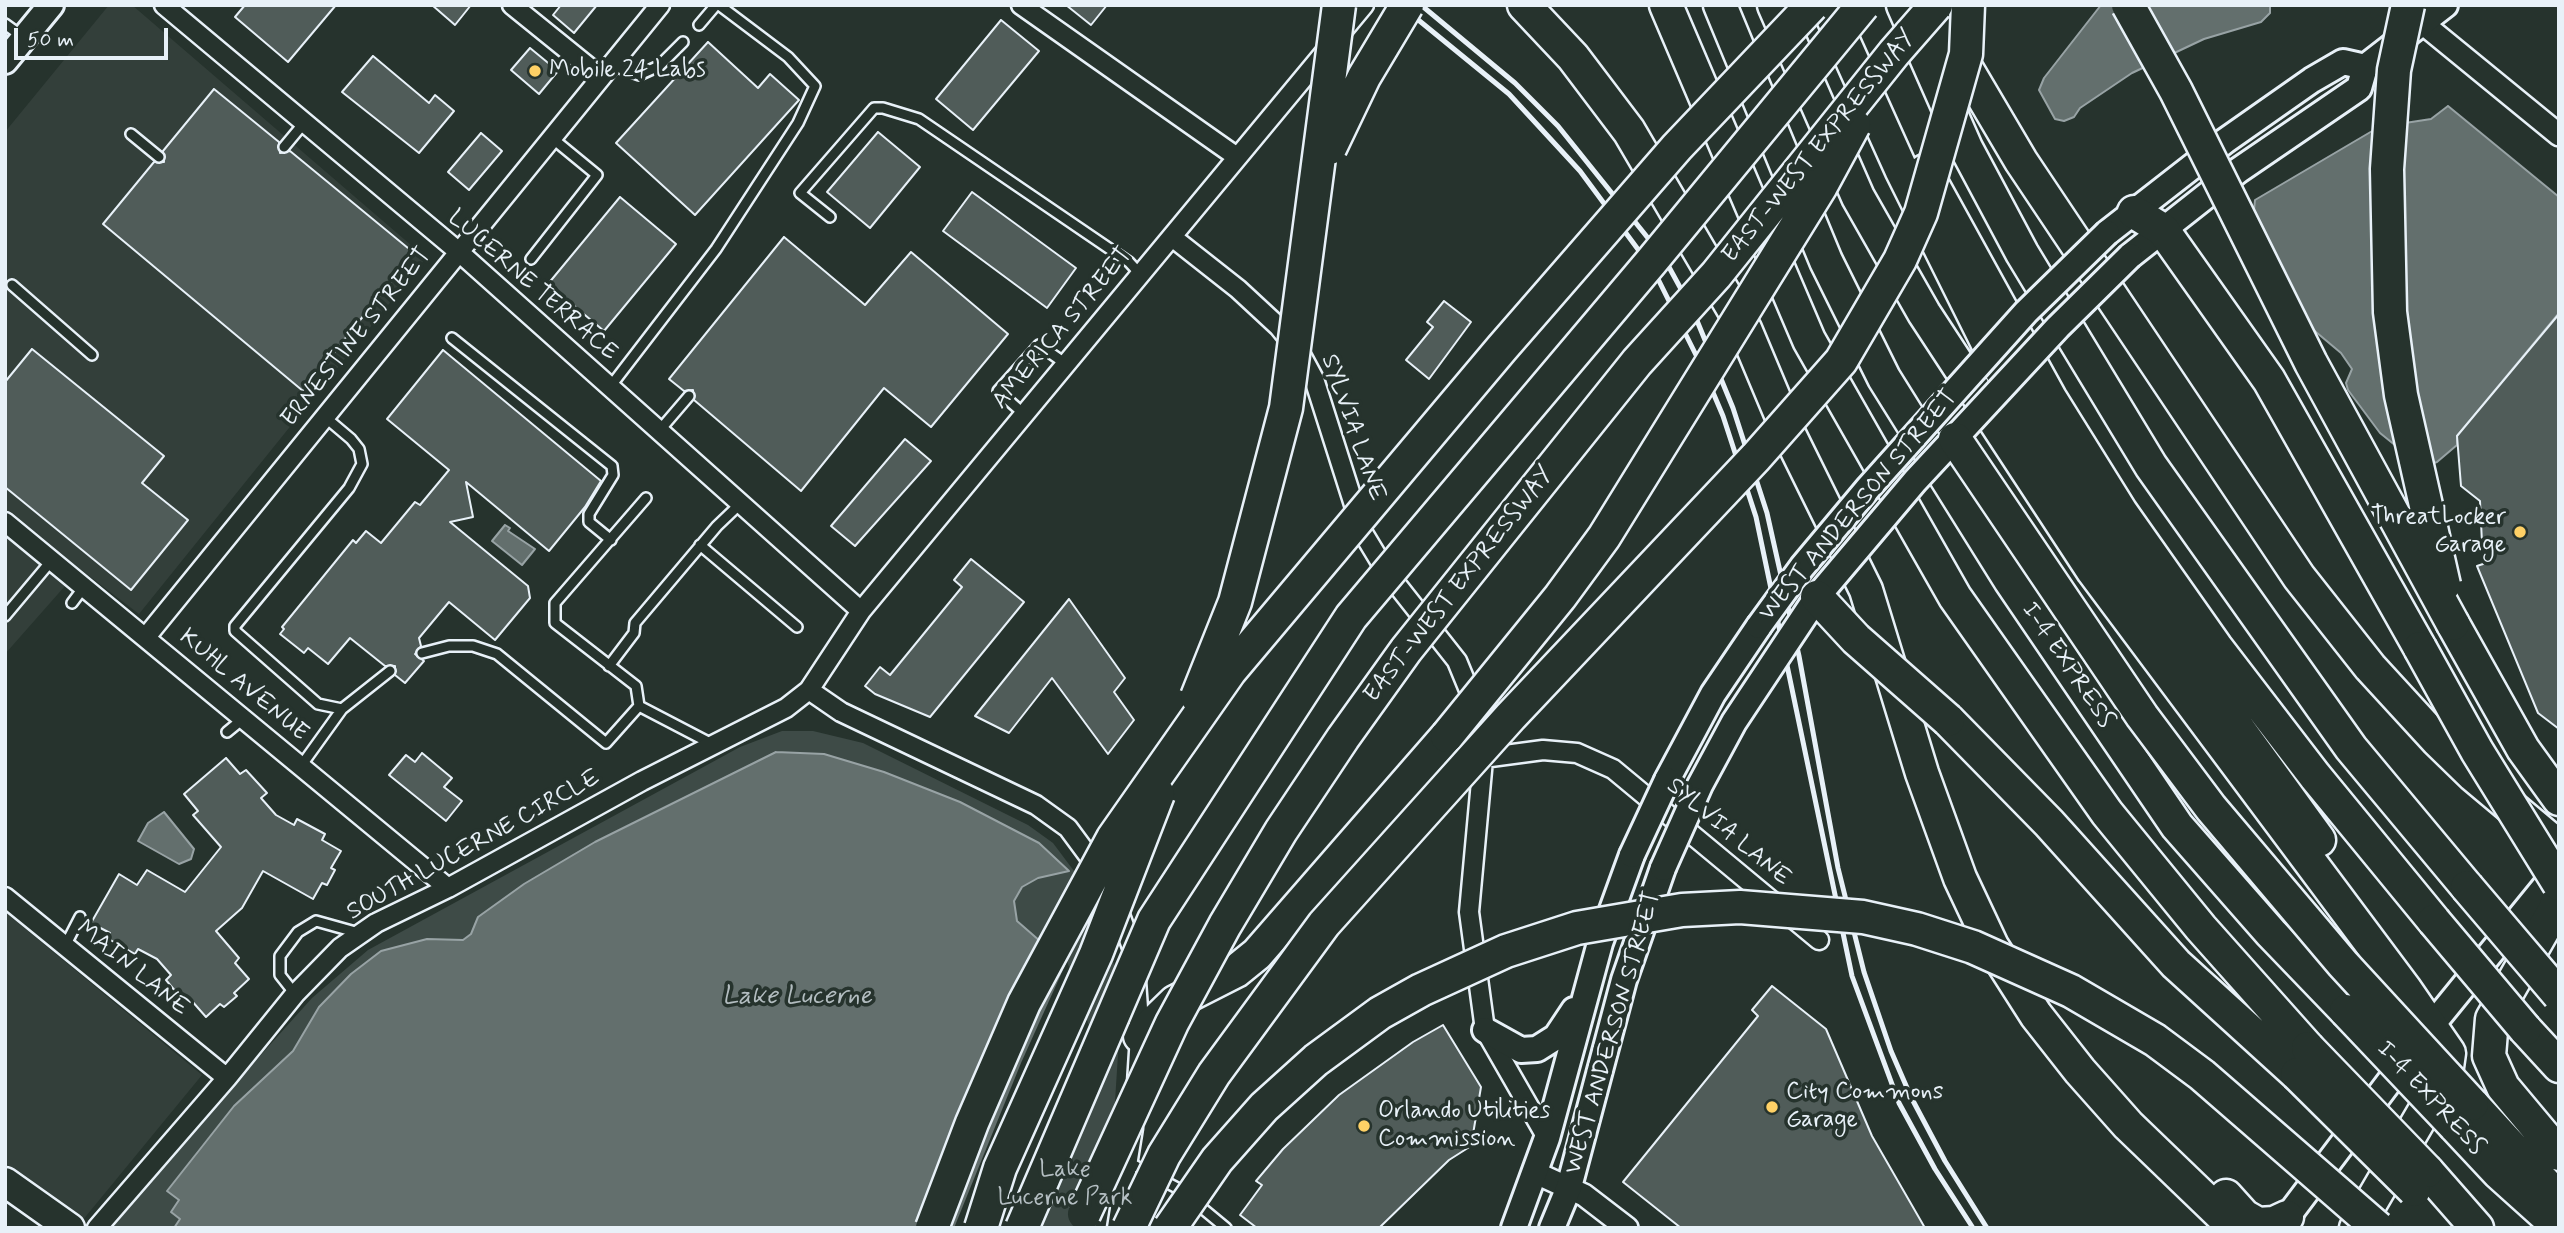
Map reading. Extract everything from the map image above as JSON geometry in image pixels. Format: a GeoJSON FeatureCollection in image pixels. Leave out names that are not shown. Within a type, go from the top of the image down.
{"type":"FeatureCollection","features":[{"type":"Feature","properties":{"kind":"highway"},"geometry":{"type":"LineString","coordinates":[[981,1228],[999,1168],[1096,954],[1235,602],[1286,408],[1339,5]]}},
{"type":"Feature","properties":{"kind":"highway"},"geometry":{"type":"LineString","coordinates":[[1319,171],[1364,77],[1407,5]]}},
{"type":"Feature","properties":{"kind":"highway"},"geometry":{"type":"LineString","coordinates":[[1524,5],[1573,57],[1629,131],[1745,329],[1790,436],[1866,590],[1922,773],[1960,878],[1992,946],[2036,1015],[2065,1052],[2128,1125],[2235,1228]]}},
{"type":"Feature","properties":{"kind":"highway"},"geometry":{"type":"LineString","coordinates":[[1666,5],[1809,340],[1955,597],[2107,813],[2201,928],[2302,1061],[2421,1181],[2477,1228]]}},
{"type":"Feature","properties":{"kind":"highway","name":"I-4 EXPRESS"},"geometry":{"type":"LineString","coordinates":[[1720,5],[1826,261],[1884,378],[2003,569],[2177,825],[2271,933],[2347,1011],[2463,1115],[2499,1173],[2559,1227]]}},
{"type":"Feature","properties":{"kind":"highway"},"geometry":{"type":"LineString","coordinates":[[1774,5],[1857,197],[1924,313],[2093,571],[2438,1018]]}},
{"type":"Feature","properties":{"kind":"highway"},"geometry":{"type":"LineString","coordinates":[[932,1228],[972,1124],[1024,1003],[1113,838],[1230,671],[1502,348],[1677,147],[1812,5]]}},
{"type":"Feature","properties":{"kind":"highway"},"geometry":{"type":"LineString","coordinates":[[1827,5],[1901,169],[2015,398],[2110,552],[2438,1018],[2449,1053],[2446,1074],[2356,1228]]}},
{"type":"Feature","properties":{"kind":"highway"},"geometry":{"type":"LineString","coordinates":[[1835,5],[2044,387],[2121,512],[2216,647],[2315,776],[2434,921],[2559,1066]]}},
{"type":"Feature","properties":{"kind":"highway"},"geometry":{"type":"LineString","coordinates":[[1022,1228],[1154,920],[1351,617],[1651,262],[1863,5]]}},
{"type":"Feature","properties":{"kind":"highway"},"geometry":{"type":"LineString","coordinates":[[1903,5],[1966,148],[2022,253],[2151,466],[2351,748],[2559,995]]}},
{"type":"Feature","properties":{"kind":"highway"},"geometry":{"type":"LineString","coordinates":[[1929,5],[2021,161],[2299,578],[2370,667],[2437,740],[2473,775],[2559,847]]}},
{"type":"Feature","properties":{"kind":"highway","name":"EAST-WEST EXPRESSWAY"},"geometry":{"type":"LineString","coordinates":[[1079,1228],[1172,1023],[1225,925],[1281,831],[1343,738],[1406,650],[1637,362],[1716,275],[1894,53],[1936,5]]}},
{"type":"Feature","properties":{"kind":"highway"},"geometry":{"type":"LineString","coordinates":[[1129,1228],[1164,1155],[1214,1074],[1324,924],[1511,716],[1756,457],[1841,361],[1900,260],[1922,214],[1966,54],[1968,5]]}},
{"type":"Feature","properties":{"kind":"highway"},"geometry":{"type":"LineString","coordinates":[[2128,5],[2176,91],[2311,363],[2523,749],[2559,799]]}},
{"type":"Feature","properties":{"kind":"highway"},"geometry":{"type":"LineString","coordinates":[[2415,14],[2395,70],[2387,169],[2390,312],[2401,395],[2454,624]]}},
{"type":"Feature","properties":{"kind":"highway"},"geometry":{"type":"LineString","coordinates":[[1140,1036],[1175,1002],[1236,971],[1257,954],[1447,736],[1560,597],[1642,479],[1821,186],[1894,53]]}},
{"type":"Feature","properties":{"kind":"highway"},"geometry":{"type":"LineString","coordinates":[[2134,212],[2163,230],[2269,380],[2490,773],[2559,884]]}},
{"type":"Feature","properties":{"kind":"highway"},"geometry":{"type":"LineString","coordinates":[[1937,411],[2142,716],[2211,808],[2343,964],[2463,1115],[2559,1199]]}},
{"type":"Feature","properties":{"kind":"highway"},"geometry":{"type":"LineString","coordinates":[[1802,567],[1817,597],[1856,639],[1948,720],[2049,823],[2176,964],[2302,1061]]}},
{"type":"Feature","properties":{"kind":"highway"},"geometry":{"type":"LineString","coordinates":[[1960,878],[1986,903],[2024,975],[2056,1020],[2113,1087],[2189,1158],[2244,1216],[2258,1224],[2283,1222]]}},
{"type":"Feature","properties":{"kind":"highway"},"geometry":{"type":"LineString","coordinates":[[1960,878],[1961,918],[1991,983],[2026,1033],[2091,1112],[2188,1200],[2209,1228]]}},
{"type":"Feature","properties":{"kind":"highway"},"geometry":{"type":"LineString","coordinates":[[2559,896],[2555,909],[2492,1018],[2489,1056],[2503,1087],[2559,1154]]}},
{"type":"Feature","properties":{"kind":"highway"},"geometry":{"type":"LineString","coordinates":[[1170,1228],[1217,1160],[1264,1107],[1316,1060],[1380,1013],[1421,989],[1506,951],[1577,928],[1682,910],[1740,906],[1863,917],[1917,929],[1973,947],[2071,991],[2155,1040],[2202,1075],[2378,1228]]}},
{"type":"Feature","properties":{"kind":"main road"},"geometry":{"type":"LineString","coordinates":[[5,61],[15,31],[51,5]]}},
{"type":"Feature","properties":{"kind":"main road","name":"WEST ANDERSON STREET"},"geometry":{"type":"LineString","coordinates":[[1552,1228],[1569,1187],[1624,980],[1663,868],[1721,746],[1763,675],[1817,597],[1862,540],[2058,327],[2130,256],[2239,170],[2359,88],[2365,66],[2415,14],[2445,5]]}},
{"type":"Feature","properties":{"kind":"main road","name":"WEST ANDERSON STREET"},"geometry":{"type":"LineString","coordinates":[[1514,1228],[1536,1173],[1600,943],[1632,855],[1667,780],[1713,694],[1802,567],[2026,312],[2107,233],[2235,134],[2312,80],[2343,62],[2365,66]]}},
{"type":"Feature","properties":{"kind":"main road"},"geometry":{"type":"LineString","coordinates":[[2283,1222],[2438,1018],[2559,869]]}},
{"type":"Feature","properties":{"kind":"main road"},"geometry":{"type":"LineString","coordinates":[[1485,1030],[1521,1050],[1537,1049],[1556,1037],[1590,979]]}},
{"type":"Feature","properties":{"kind":"main road"},"geometry":{"type":"LineString","coordinates":[[5,1182],[70,1228]]}},
{"type":"Feature","properties":{"kind":"street","name":"LUCERNE TERRACE"},"geometry":{"type":"LineString","coordinates":[[164,5],[459,252],[861,611]]}},
{"type":"Feature","properties":{"kind":"street"},"geometry":{"type":"LineString","coordinates":[[512,5],[606,71]]}},
{"type":"Feature","properties":{"kind":"street","name":"ERNESTINE STREET"},"geometry":{"type":"LineString","coordinates":[[146,637],[660,5]]}},
{"type":"Feature","properties":{"kind":"street"},"geometry":{"type":"LineString","coordinates":[[1021,5],[1237,156]]}},
{"type":"Feature","properties":{"kind":"street","name":"AMERICA STREET"},"geometry":{"type":"LineString","coordinates":[[809,690],[861,611],[1364,5]]}},
{"type":"Feature","properties":{"kind":"street"},"geometry":{"type":"LineString","coordinates":[[2400,5],[2415,14],[2559,135]]}},
{"type":"Feature","properties":{"kind":"street","name":"SYLVIA LANE"},"geometry":{"type":"LineString","coordinates":[[1172,237],[1248,298],[1300,353],[1314,379],[1363,533],[1385,571],[1457,661],[1478,712],[1483,758],[1469,912],[1485,1030]]}},
{"type":"Feature","properties":{"kind":"street","name":"KUHL AVENUE"},"geometry":{"type":"LineString","coordinates":[[5,522],[448,888]]}},
{"type":"Feature","properties":{"kind":"street"},"geometry":{"type":"LineString","coordinates":[[809,690],[841,712],[1037,805],[1068,828],[1090,854],[1111,892],[1134,953],[1140,1036],[1128,1162],[1117,1228]]}},
{"type":"Feature","properties":{"kind":"street","name":"SOUTH LUCERNE CIRCLE"},"geometry":{"type":"LineString","coordinates":[[97,1228],[227,1079],[295,994],[340,948],[376,923],[448,888],[786,708],[809,690]]}},
{"type":"Feature","properties":{"kind":"street","name":"SYLVIA LANE"},"geometry":{"type":"LineString","coordinates":[[1483,758],[1555,751],[1577,753],[1613,769],[1819,940]]}},
{"type":"Feature","properties":{"kind":"street","name":"MAIN LANE"},"geometry":{"type":"LineString","coordinates":[[5,897],[227,1079]]}},
{"type":"Feature","properties":{"kind":"street"},"geometry":{"type":"LineString","coordinates":[[1485,1030],[1547,1138]]}},
{"type":"Feature","properties":{"kind":"street"},"geometry":{"type":"LineString","coordinates":[[1536,1173],[1569,1187],[1628,1228]]}},
{"type":"Feature","properties":{"kind":"lane"},"geometry":{"type":"LineString","coordinates":[[610,387],[716,249],[798,123],[815,86],[788,57],[717,5],[699,26]]}},
{"type":"Feature","properties":{"kind":"lane"},"geometry":{"type":"LineString","coordinates":[[606,71],[639,75],[659,66],[683,42]]}},
{"type":"Feature","properties":{"kind":"lane"},"geometry":{"type":"LineString","coordinates":[[830,218],[800,193],[874,108],[897,111],[919,119],[1129,262],[1140,275]]}},
{"type":"Feature","properties":{"kind":"lane"},"geometry":{"type":"LineString","coordinates":[[284,147],[304,123]]}},
{"type":"Feature","properties":{"kind":"lane"},"geometry":{"type":"LineString","coordinates":[[131,134],[159,157]]}},
{"type":"Feature","properties":{"kind":"lane"},"geometry":{"type":"LineString","coordinates":[[531,259],[597,175],[552,138]]}},
{"type":"Feature","properties":{"kind":"lane"},"geometry":{"type":"LineString","coordinates":[[12,285],[92,355]]}},
{"type":"Feature","properties":{"kind":"lane"},"geometry":{"type":"LineString","coordinates":[[452,338],[612,466],[613,475],[594,504],[589,522],[611,540]]}},
{"type":"Feature","properties":{"kind":"lane"},"geometry":{"type":"LineString","coordinates":[[1024,414],[998,391],[1039,345],[1066,364]]}},
{"type":"Feature","properties":{"kind":"lane"},"geometry":{"type":"LineString","coordinates":[[659,431],[690,396]]}},
{"type":"Feature","properties":{"kind":"lane"},"geometry":{"type":"LineString","coordinates":[[325,417],[359,449],[362,464],[349,488],[235,626],[235,631],[318,705],[341,709]]}},
{"type":"Feature","properties":{"kind":"lane"},"geometry":{"type":"LineString","coordinates":[[639,706],[636,686],[555,623],[555,603],[563,590],[579,578],[646,498]]}},
{"type":"Feature","properties":{"kind":"lane"},"geometry":{"type":"LineString","coordinates":[[609,666],[634,633],[635,623],[700,545],[740,503]]}},
{"type":"Feature","properties":{"kind":"lane"},"geometry":{"type":"LineString","coordinates":[[700,545],[797,627]]}},
{"type":"Feature","properties":{"kind":"lane"},"geometry":{"type":"LineString","coordinates":[[5,616],[52,560]]}},
{"type":"Feature","properties":{"kind":"lane"},"geometry":{"type":"LineString","coordinates":[[72,603],[85,587]]}},
{"type":"Feature","properties":{"kind":"lane"},"geometry":{"type":"LineString","coordinates":[[422,653],[449,646],[473,646],[497,654],[606,743],[639,706]]}},
{"type":"Feature","properties":{"kind":"lane"},"geometry":{"type":"LineString","coordinates":[[301,766],[341,709],[390,671]]}},
{"type":"Feature","properties":{"kind":"lane"},"geometry":{"type":"LineString","coordinates":[[639,706],[714,745]]}},
{"type":"Feature","properties":{"kind":"lane"},"geometry":{"type":"LineString","coordinates":[[227,732],[244,718]]}},
{"type":"Feature","properties":{"kind":"lane"},"geometry":{"type":"LineString","coordinates":[[65,946],[80,917]]}},
{"type":"Feature","properties":{"kind":"lane"},"geometry":{"type":"LineString","coordinates":[[295,994],[280,975],[280,956],[298,932],[316,921],[361,934]]}},
{"type":"Feature","properties":{"kind":"lane"},"geometry":{"type":"LineString","coordinates":[[1128,1162],[1179,1189],[1226,1228]]}},
{"type":"Feature","properties":{"kind":"shaded area"},"geometry":{"type":"Polygon","coordinates":[[[109,5],[132,5],[426,258],[139,614],[80,569],[5,654],[5,132],[109,5]]]}},
{"type":"Feature","properties":{"kind":"shaded area"},"geometry":{"type":"Polygon","coordinates":[[[5,912],[202,1075],[82,1221],[5,1163],[5,912]]]}},
{"type":"Feature","properties":{"kind":"green space","name":"Lake Lucerne Park"},"geometry":{"type":"Polygon","coordinates":[[[782,731],[813,731],[863,743],[1028,825],[1053,843],[1077,875],[1099,917],[1116,971],[1121,1008],[1110,1179],[1095,1228],[1003,1228],[1064,962],[1017,921],[1014,901],[1022,887],[1038,878],[1068,871],[1039,843],[960,802],[884,772],[824,754],[478,917],[471,935],[463,940],[450,941],[319,1007],[293,1051],[234,1106],[195,1154],[179,1200],[180,1219],[174,1228],[112,1228],[188,1136],[312,998],[368,950],[740,747],[782,731]]]}},
{"type":"Feature","properties":{"kind":"water"},"geometry":{"type":"Polygon","coordinates":[[[2101,5],[2270,5],[2270,13],[2261,22],[2204,39],[2132,73],[2080,108],[2074,117],[2064,121],[2055,119],[2039,90],[2044,78],[2101,5]]]}},
{"type":"Feature","properties":{"kind":"water"},"geometry":{"type":"Polygon","coordinates":[[[2448,106],[2559,197],[2559,313],[2457,436],[2457,445],[2437,462],[2422,467],[2380,433],[2348,390],[2346,383],[2352,369],[2341,353],[2310,327],[2253,220],[2255,200],[2379,127],[2431,119],[2448,106]]]}},
{"type":"Feature","properties":{"kind":"water"},"geometry":{"type":"Polygon","coordinates":[[[505,525],[510,528],[508,531],[535,549],[522,565],[492,541],[505,525]]]}},
{"type":"Feature","properties":{"kind":"water","name":"Lake Lucerne"},"geometry":{"type":"Polygon","coordinates":[[[776,752],[824,754],[884,772],[960,802],[1039,843],[1069,871],[1038,878],[1022,887],[1014,901],[1017,921],[1064,962],[1088,1033],[1003,1228],[174,1228],[180,1219],[171,1212],[179,1200],[167,1191],[234,1106],[293,1051],[319,1007],[351,974],[381,951],[427,939],[463,940],[471,934],[478,917],[524,884],[595,842],[776,752]]]}},
{"type":"Feature","properties":{"kind":"water"},"geometry":{"type":"Polygon","coordinates":[[[164,812],[194,849],[191,859],[179,864],[138,841],[148,823],[164,812]]]}},
{"type":"Feature","properties":{"kind":"pier"},"geometry":{"type":"Polygon","coordinates":[[[1067,961],[1091,1032],[1006,1228],[954,1228],[1021,1063],[1067,961]]]}},
{"type":"Feature","properties":{"kind":"building"},"geometry":{"type":"Polygon","coordinates":[[[245,5],[336,5],[288,62],[235,17],[245,5]]]}},
{"type":"Feature","properties":{"kind":"building"},"geometry":{"type":"Polygon","coordinates":[[[432,5],[471,5],[455,25],[432,5]]]}},
{"type":"Feature","properties":{"kind":"building"},"geometry":{"type":"Polygon","coordinates":[[[561,5],[597,5],[574,33],[553,15],[561,5]]]}},
{"type":"Feature","properties":{"kind":"building"},"geometry":{"type":"Polygon","coordinates":[[[1066,5],[1107,5],[1091,25],[1066,5]]]}},
{"type":"Feature","properties":{"kind":"building"},"geometry":{"type":"Polygon","coordinates":[[[1001,20],[1039,51],[973,130],[936,99],[1001,20]]]}},
{"type":"Feature","properties":{"kind":"building"},"geometry":{"type":"Polygon","coordinates":[[[708,42],[758,88],[770,74],[799,100],[695,215],[616,143],[708,42]]]}},
{"type":"Feature","properties":{"kind":"building","name":"Mobile 24 Labs"},"geometry":{"type":"Polygon","coordinates":[[[530,48],[558,71],[539,94],[511,70],[530,48]]]}},
{"type":"Feature","properties":{"kind":"building"},"geometry":{"type":"Polygon","coordinates":[[[373,56],[429,103],[435,95],[454,111],[419,153],[342,92],[373,56]]]}},
{"type":"Feature","properties":{"kind":"building"},"geometry":{"type":"Polygon","coordinates":[[[214,89],[279,142],[280,153],[290,151],[414,253],[303,391],[103,224],[154,162],[164,162],[163,151],[214,89]]]}},
{"type":"Feature","properties":{"kind":"building"},"geometry":{"type":"Polygon","coordinates":[[[878,132],[920,167],[870,228],[827,192],[878,132]]]}},
{"type":"Feature","properties":{"kind":"building"},"geometry":{"type":"Polygon","coordinates":[[[481,133],[502,151],[469,190],[448,172],[481,133]]]}},
{"type":"Feature","properties":{"kind":"building"},"geometry":{"type":"Polygon","coordinates":[[[972,192],[1076,268],[1047,308],[943,231],[972,192]]]}},
{"type":"Feature","properties":{"kind":"building"},"geometry":{"type":"Polygon","coordinates":[[[620,197],[676,244],[604,331],[548,284],[620,197]]]}},
{"type":"Feature","properties":{"kind":"building"},"geometry":{"type":"Polygon","coordinates":[[[784,237],[865,305],[911,252],[1008,334],[931,427],[884,388],[801,491],[694,400],[693,390],[684,391],[669,379],[784,237]]]}},
{"type":"Feature","properties":{"kind":"building"},"geometry":{"type":"Polygon","coordinates":[[[1444,301],[1471,322],[1429,379],[1406,360],[1433,327],[1427,322],[1444,301]]]}},
{"type":"Feature","properties":{"kind":"building","name":"ThreatLocker Garage"},"geometry":{"type":"Polygon","coordinates":[[[2559,314],[2559,729],[2538,713],[2477,566],[2483,564],[2480,501],[2461,486],[2457,436],[2559,314]]]}},
{"type":"Feature","properties":{"kind":"building"},"geometry":{"type":"Polygon","coordinates":[[[32,349],[164,456],[142,483],[188,520],[131,590],[5,487],[5,382],[32,349]]]}},
{"type":"Feature","properties":{"kind":"building"},"geometry":{"type":"Polygon","coordinates":[[[443,350],[601,481],[585,507],[549,551],[466,482],[473,517],[450,522],[528,586],[530,598],[495,640],[449,602],[419,638],[421,646],[415,654],[424,661],[405,683],[395,675],[395,666],[385,666],[350,638],[328,664],[308,648],[304,653],[280,634],[284,629],[282,627],[353,540],[356,543],[366,531],[381,543],[415,502],[420,505],[449,470],[387,419],[443,350]]]}},
{"type":"Feature","properties":{"kind":"building"},"geometry":{"type":"Polygon","coordinates":[[[905,439],[931,461],[855,546],[831,526],[905,439]]]}},
{"type":"Feature","properties":{"kind":"building"},"geometry":{"type":"Polygon","coordinates":[[[971,559],[1024,602],[930,717],[875,694],[865,686],[880,667],[890,675],[962,587],[954,580],[971,559]]]}},
{"type":"Feature","properties":{"kind":"building"},"geometry":{"type":"Polygon","coordinates":[[[1069,599],[1125,678],[1114,692],[1134,720],[1108,754],[1052,678],[1009,733],[975,716],[1069,599]]]}},
{"type":"Feature","properties":{"kind":"building"},"geometry":{"type":"Polygon","coordinates":[[[422,753],[452,778],[444,787],[462,801],[446,821],[389,775],[406,755],[415,762],[422,753]]]}},
{"type":"Feature","properties":{"kind":"building"},"geometry":{"type":"Polygon","coordinates":[[[226,758],[240,774],[246,770],[267,793],[261,798],[276,815],[294,825],[297,819],[325,834],[322,840],[341,851],[331,868],[335,870],[327,885],[322,883],[313,899],[263,871],[242,908],[216,931],[239,958],[235,963],[249,979],[234,993],[237,996],[224,1007],[220,1004],[206,1017],[191,1000],[186,1004],[166,980],[171,975],[157,959],[138,949],[135,954],[107,938],[110,933],[91,923],[119,874],[137,885],[147,870],[185,892],[221,847],[193,815],[198,811],[184,794],[226,758]]]}},
{"type":"Feature","properties":{"kind":"building","name":"City Commons Garage"},"geometry":{"type":"Polygon","coordinates":[[[1772,986],[1826,1029],[1872,1136],[1925,1228],[1681,1228],[1623,1182],[1758,1016],[1752,1010],[1772,986]]]}},
{"type":"Feature","properties":{"kind":"building","name":"Orlando Utilities Commission"},"geometry":{"type":"Polygon","coordinates":[[[1443,1025],[1481,1087],[1471,1146],[1449,1160],[1379,1228],[1257,1228],[1240,1215],[1262,1185],[1256,1181],[1283,1149],[1339,1095],[1413,1042],[1443,1025]]]}},
{"type":"Feature","properties":{"kind":"railway"},"geometry":{"type":"LineString","coordinates":[[1400,5],[1509,94],[1580,171],[1654,271],[1703,369],[1723,416],[1756,517],[1852,976],[1899,1103],[1935,1169],[1973,1228]]}},
{"type":"Feature","properties":{"kind":"railway"},"geometry":{"type":"LineString","coordinates":[[1421,5],[1515,83],[1558,126],[1664,258],[1693,311],[1733,408],[1767,513],[1799,656],[1838,868],[1864,972],[1891,1051],[1911,1097],[1945,1161],[1987,1228]]}},
{"type":"Feature","properties":{"kind":"place","name":"Mobile 24 Labs"},"geometry":{"type":"Point","coordinates":[535,71]}},
{"type":"Feature","properties":{"kind":"place","name":"ThreatLocker Garage"},"geometry":{"type":"Point","coordinates":[2520,532]}},
{"type":"Feature","properties":{"kind":"place","name":"City Commons Garage"},"geometry":{"type":"Point","coordinates":[1772,1107]}},
{"type":"Feature","properties":{"kind":"place","name":"Orlando Utilities Commission"},"geometry":{"type":"Point","coordinates":[1364,1126]}}]}
